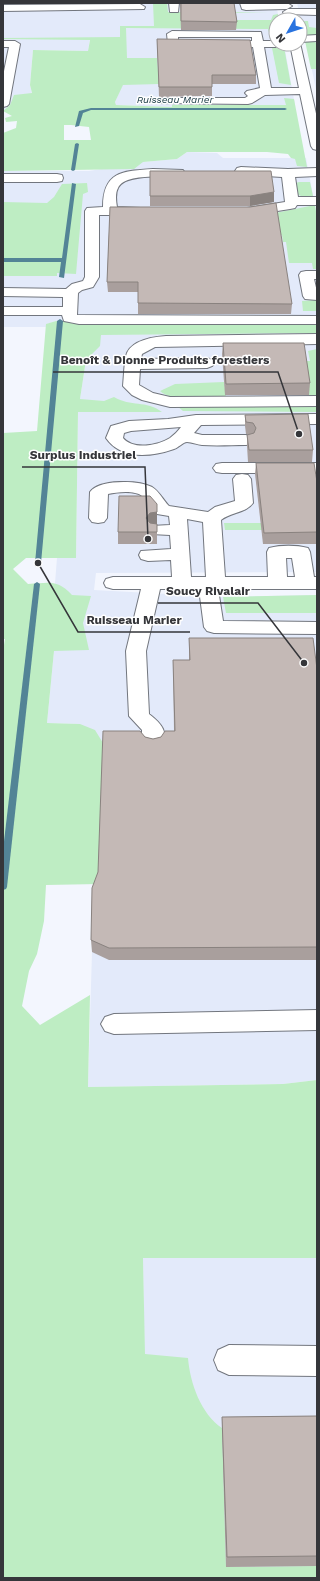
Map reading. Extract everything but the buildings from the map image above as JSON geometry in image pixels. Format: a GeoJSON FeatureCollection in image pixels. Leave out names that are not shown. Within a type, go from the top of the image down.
{"type":"FeatureCollection","features":[{"type":"Feature","properties":{"kind":"street"},"geometry":{"type":"LineString","coordinates":[[245,3],[246,7],[288,12]]}},
{"type":"Feature","properties":{"kind":"street"},"geometry":{"type":"LineString","coordinates":[[3,8],[140,7]]}},
{"type":"Feature","properties":{"kind":"street"},"geometry":{"type":"LineString","coordinates":[[263,90],[258,44],[256,34],[172,34],[174,44],[258,44],[268,44]]}},
{"type":"Feature","properties":{"kind":"street"},"geometry":{"type":"LineString","coordinates":[[3,44],[15,44],[3,104]]}},
{"type":"Feature","properties":{"kind":"street"},"geometry":{"type":"LineString","coordinates":[[298,52],[305,71],[308,95],[315,124],[317,146]]}},
{"type":"Feature","properties":{"kind":"street"},"geometry":{"type":"LineString","coordinates":[[308,95],[317,85]]}},
{"type":"Feature","properties":{"kind":"street"},"geometry":{"type":"LineString","coordinates":[[162,101],[248,101],[263,90]]}},
{"type":"Feature","properties":{"kind":"street"},"geometry":{"type":"LineString","coordinates":[[212,93],[263,90],[308,95]]}},
{"type":"Feature","properties":{"kind":"street"},"geometry":{"type":"LineString","coordinates":[[110,211],[112,186],[126,177],[140,173],[180,173],[190,171]]}},
{"type":"Feature","properties":{"kind":"street"},"geometry":{"type":"LineString","coordinates":[[228,171],[317,172]]}},
{"type":"Feature","properties":{"kind":"street"},"geometry":{"type":"LineString","coordinates":[[230,212],[250,212],[290,205],[292,201],[288,172]]}},
{"type":"Feature","properties":{"kind":"street"},"geometry":{"type":"LineString","coordinates":[[3,178],[57,178]]}},
{"type":"Feature","properties":{"kind":"street"},"geometry":{"type":"LineString","coordinates":[[114,184],[150,184]]}},
{"type":"Feature","properties":{"kind":"street"},"geometry":{"type":"LineString","coordinates":[[292,201],[317,200]]}},
{"type":"Feature","properties":{"kind":"street"},"geometry":{"type":"LineString","coordinates":[[146,211],[92,211],[92,277],[88,284],[77,287],[71,293],[70,318],[79,320],[309,318]]}},
{"type":"Feature","properties":{"kind":"street"},"geometry":{"type":"LineString","coordinates":[[317,274],[306,275],[310,296],[317,296]]}},
{"type":"Feature","properties":{"kind":"street"},"geometry":{"type":"LineString","coordinates":[[3,292],[71,293]]}},
{"type":"Feature","properties":{"kind":"street"},"geometry":{"type":"LineString","coordinates":[[3,311],[70,311]]}},
{"type":"Feature","properties":{"kind":"street"},"geometry":{"type":"LineString","coordinates":[[317,339],[157,342],[146,344],[134,354],[130,384],[133,389],[148,397],[184,403],[317,402]]}},
{"type":"Feature","properties":{"kind":"street"},"geometry":{"type":"LineString","coordinates":[[132,364],[207,363]]}},
{"type":"Feature","properties":{"kind":"street"},"geometry":{"type":"LineString","coordinates":[[196,420],[178,440],[167,446],[143,450],[123,446],[116,442],[114,438],[117,430],[129,426],[168,424],[196,420],[317,419]]}},
{"type":"Feature","properties":{"kind":"street"},"geometry":{"type":"LineString","coordinates":[[182,436],[202,440],[246,440]]}},
{"type":"Feature","properties":{"kind":"street"},"geometry":{"type":"LineString","coordinates":[[222,468],[317,468]]}},
{"type":"Feature","properties":{"kind":"street"},"geometry":{"type":"LineString","coordinates":[[157,530],[178,521],[212,518],[221,511],[242,505],[244,502],[242,479]]}},
{"type":"Feature","properties":{"kind":"street"},"geometry":{"type":"LineString","coordinates":[[98,518],[99,492],[104,489],[111,488],[142,488],[150,493],[163,510],[178,521]]}},
{"type":"Feature","properties":{"kind":"street"},"geometry":{"type":"LineString","coordinates":[[212,518],[214,627],[317,628]]}},
{"type":"Feature","properties":{"kind":"street"},"geometry":{"type":"LineString","coordinates":[[178,521],[182,583]]}},
{"type":"Feature","properties":{"kind":"street"},"geometry":{"type":"LineString","coordinates":[[113,583],[278,583],[311,583],[301,552],[276,552],[278,583]]}},
{"type":"Feature","properties":{"kind":"street"},"geometry":{"type":"LineString","coordinates":[[148,555],[180,554]]}},
{"type":"Feature","properties":{"kind":"street"},"geometry":{"type":"LineString","coordinates":[[152,583],[136,651],[139,716],[153,728],[153,743]]}},
{"type":"Feature","properties":{"kind":"street"},"geometry":{"type":"LineString","coordinates":[[114,1024],[317,1020]]}},
{"type":"Feature","properties":{"kind":"street"},"geometry":{"type":"LineString","coordinates":[[228,1360],[317,1361]]}},
{"type":"Feature","properties":{"kind":"shaded area"},"geometry":{"type":"Polygon","coordinates":[[[3,3],[276,3],[278,12],[268,12],[268,52],[285,52],[295,105],[173,105],[173,107],[116,105],[115,102],[126,77],[90,39],[88,51],[33,50],[30,85],[32,94],[10,105],[3,111],[3,3]]]}},
{"type":"Feature","properties":{"kind":"shaded area"},"geometry":{"type":"Polygon","coordinates":[[[297,3],[317,3],[317,95],[308,52],[308,12],[299,12],[297,3]]]}},
{"type":"Feature","properties":{"kind":"shaded area"},"geometry":{"type":"Polygon","coordinates":[[[187,152],[217,153],[223,158],[306,158],[317,217],[317,572],[96,573],[94,590],[223,597],[317,595],[317,1080],[283,1084],[88,1087],[92,952],[99,884],[80,724],[47,723],[54,651],[57,558],[76,558],[78,412],[86,360],[99,346],[79,324],[56,321],[47,324],[46,327],[3,327],[3,171],[89,171],[143,162],[177,159],[187,152]]]}},
{"type":"Feature","properties":{"kind":"shaded area"},"geometry":{"type":"Polygon","coordinates":[[[143,1258],[317,1258],[317,1578],[148,1578],[143,1258]]]}},
{"type":"Feature","properties":{"kind":"green space"},"geometry":{"type":"Polygon","coordinates":[[[153,3],[167,3],[168,12],[268,12],[228,13],[226,20],[268,20],[268,29],[126,28],[127,58],[157,58],[159,84],[123,85],[115,102],[116,105],[172,107],[172,105],[286,105],[284,98],[294,99],[307,167],[297,166],[295,159],[291,158],[288,154],[267,152],[187,152],[177,159],[143,162],[134,169],[3,171],[3,133],[16,128],[17,121],[6,122],[5,118],[12,116],[3,111],[10,105],[14,95],[32,93],[30,85],[33,50],[88,51],[90,40],[3,38],[120,37],[120,26],[154,26],[153,3]],[[64,125],[64,140],[91,140],[89,127],[64,125]]]}},
{"type":"Feature","properties":{"kind":"green space"},"geometry":{"type":"Polygon","coordinates":[[[308,21],[309,27],[317,28],[317,36],[308,35],[308,21]]]}},
{"type":"Feature","properties":{"kind":"green space"},"geometry":{"type":"Polygon","coordinates":[[[308,41],[317,43],[317,69],[311,69],[307,52],[308,41]]]}},
{"type":"Feature","properties":{"kind":"green space"},"geometry":{"type":"Polygon","coordinates":[[[273,52],[285,52],[291,85],[279,83],[273,52]]]}},
{"type":"Feature","properties":{"kind":"green space"},"geometry":{"type":"Polygon","coordinates":[[[310,182],[313,196],[301,196],[297,194],[296,183],[310,182]]]}},
{"type":"Feature","properties":{"kind":"green space"},"geometry":{"type":"Polygon","coordinates":[[[87,183],[88,192],[83,194],[76,274],[57,273],[57,276],[3,276],[3,202],[47,203],[54,197],[62,184],[87,183]]]}},
{"type":"Feature","properties":{"kind":"green space"},"geometry":{"type":"Polygon","coordinates":[[[315,205],[317,217],[317,269],[313,269],[312,263],[289,263],[286,242],[283,242],[282,235],[279,235],[275,213],[315,205]]]}},
{"type":"Feature","properties":{"kind":"green space"},"geometry":{"type":"Polygon","coordinates":[[[317,300],[317,311],[303,311],[302,301],[317,300]]]}},
{"type":"Feature","properties":{"kind":"green space"},"geometry":{"type":"Polygon","coordinates":[[[56,321],[65,321],[74,324],[317,325],[317,333],[101,335],[100,346],[86,360],[80,399],[104,401],[114,397],[126,402],[150,406],[162,412],[78,412],[76,558],[26,558],[13,569],[28,584],[52,583],[62,586],[72,595],[91,596],[83,623],[89,650],[54,651],[47,723],[80,724],[95,730],[103,743],[99,884],[46,885],[44,921],[37,954],[29,971],[22,1006],[40,1025],[90,995],[88,1087],[283,1084],[317,1080],[317,1258],[143,1258],[145,1354],[188,1358],[191,1378],[198,1397],[208,1415],[222,1428],[226,1567],[317,1566],[317,1578],[3,1578],[3,651],[5,639],[3,639],[3,433],[37,431],[46,324],[56,321]]]}},
{"type":"Feature","properties":{"kind":"green space"},"geometry":{"type":"Polygon","coordinates":[[[317,349],[317,397],[262,398],[260,396],[309,396],[304,361],[310,361],[308,351],[317,349]]]}},
{"type":"Feature","properties":{"kind":"green space"},"geometry":{"type":"Polygon","coordinates":[[[224,382],[226,396],[182,398],[166,395],[160,391],[175,384],[224,382]]]}},
{"type":"Feature","properties":{"kind":"green space"},"geometry":{"type":"Polygon","coordinates":[[[177,406],[317,406],[317,412],[183,411],[177,406]]]}},
{"type":"Feature","properties":{"kind":"green space"},"geometry":{"type":"Polygon","coordinates":[[[224,523],[261,523],[262,530],[225,530],[224,523]]]}},
{"type":"Feature","properties":{"kind":"green space"},"geometry":{"type":"Polygon","coordinates":[[[317,595],[317,613],[226,613],[223,597],[317,595]]]}},
{"type":"Feature","properties":{"kind":"waterway","name":"Ruisseau Marier"},"geometry":{"type":"LineString","coordinates":[[77,126],[81,112],[91,109],[285,109]]}},
{"type":"Feature","properties":{"kind":"waterway","name":"Ruisseau Marier"},"geometry":{"type":"LineString","coordinates":[[73,170],[77,144]]}},
{"type":"Feature","properties":{"kind":"waterway","name":"Ruisseau Marier"},"geometry":{"type":"LineString","coordinates":[[62,277],[74,184]]}},
{"type":"Feature","properties":{"kind":"waterway"},"geometry":{"type":"LineString","coordinates":[[3,260],[64,260]]}},
{"type":"Feature","properties":{"kind":"waterway","name":"Ruisseau Marier"},"geometry":{"type":"LineString","coordinates":[[38,563],[60,321]]}},
{"type":"Feature","properties":{"kind":"waterway","name":"Ruisseau Marier"},"geometry":{"type":"LineString","coordinates":[[3,887],[37,584]]}},
{"type":"Feature","properties":{"kind":"place","name":"Benoît & Dionne Produits forestiers"},"geometry":{"type":"Point","coordinates":[299,434]}},
{"type":"Feature","properties":{"kind":"place","name":"Surplus Industriel"},"geometry":{"type":"Point","coordinates":[148,539]}},
{"type":"Feature","properties":{"kind":"place","name":"Ruisseau Marier"},"geometry":{"type":"Point","coordinates":[38,563]}},
{"type":"Feature","properties":{"kind":"place","name":"Soucy Rivalair"},"geometry":{"type":"Point","coordinates":[304,663]}}]}
